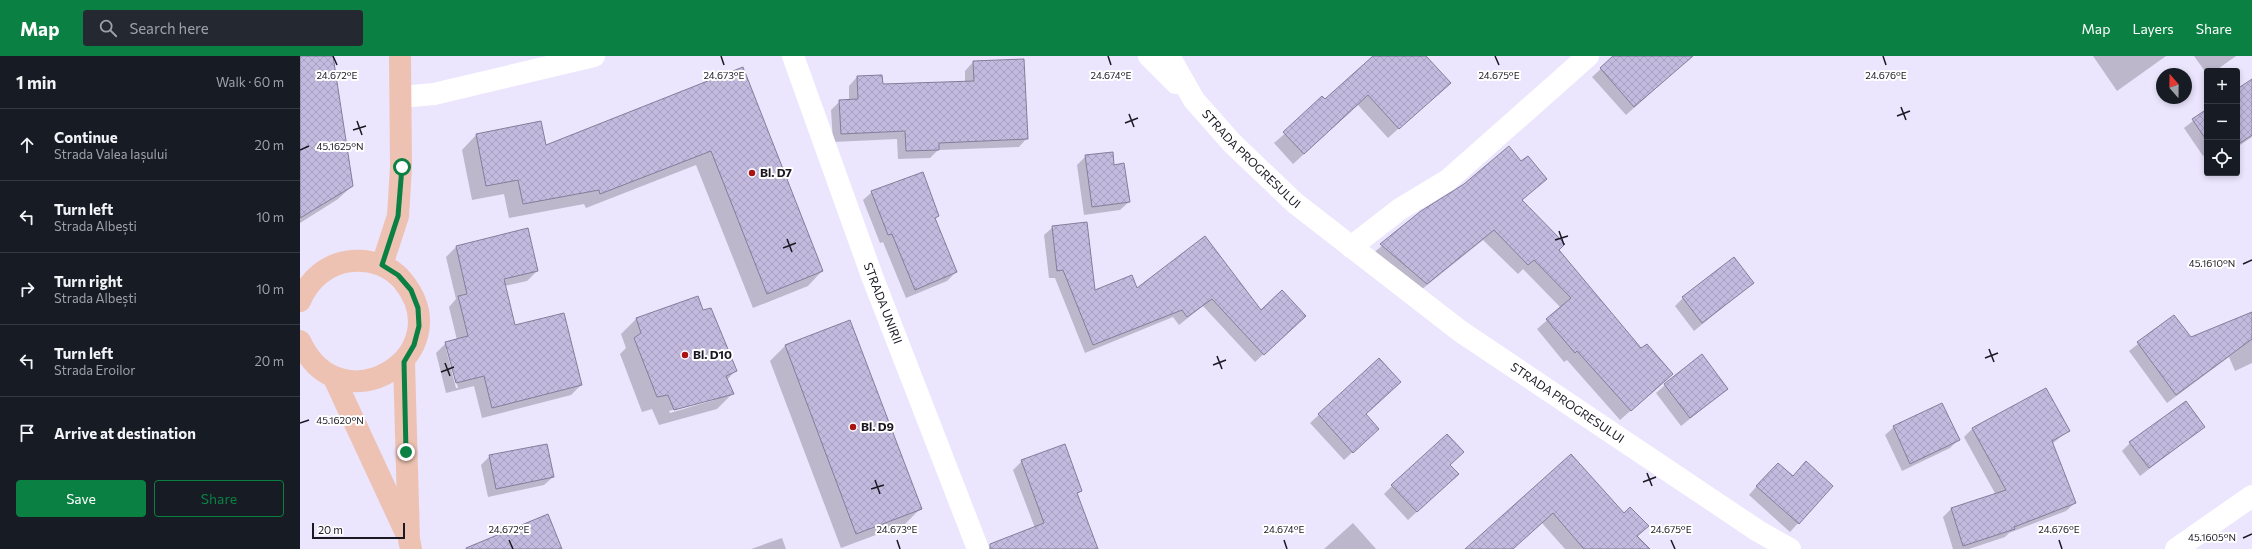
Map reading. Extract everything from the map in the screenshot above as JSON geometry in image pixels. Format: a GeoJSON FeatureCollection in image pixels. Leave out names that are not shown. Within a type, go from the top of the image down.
{"type":"FeatureCollection","features":[{"type":"Feature","properties":{"kind":"main road"},"geometry":{"type":"LineString","coordinates":[[382,265],[398,216],[402,167],[400,56]]}},
{"type":"Feature","properties":{"kind":"main road"},"geometry":{"type":"LineString","coordinates":[[300,340],[306,353],[318,368],[334,378],[352,382],[371,381],[389,374],[404,362],[414,345],[419,326],[418,308],[411,290],[398,275],[382,265],[363,260],[343,262],[324,269],[303,286]]}},
{"type":"Feature","properties":{"kind":"main road"},"geometry":{"type":"LineString","coordinates":[[404,362],[410,544]]}},
{"type":"Feature","properties":{"kind":"main road"},"geometry":{"type":"LineString","coordinates":[[334,378],[410,544]]}},
{"type":"Feature","properties":{"kind":"street"},"geometry":{"type":"LineString","coordinates":[[401,97],[434,94],[594,56]]}},
{"type":"Feature","properties":{"kind":"street","name":"STRADA UNIRII"},"geometry":{"type":"LineString","coordinates":[[792,56],[872,276],[978,549]]}},
{"type":"Feature","properties":{"kind":"street"},"geometry":{"type":"LineString","coordinates":[[1149,56],[1194,100]]}},
{"type":"Feature","properties":{"kind":"street","name":"STRADA PROGRESULUI"},"geometry":{"type":"LineString","coordinates":[[1169,56],[1194,100],[1232,143],[1295,203],[1350,247],[1460,331],[1758,531],[1790,549]]}},
{"type":"Feature","properties":{"kind":"street"},"geometry":{"type":"LineString","coordinates":[[1350,247],[1400,208],[1448,180],[1588,56]]}},
{"type":"Feature","properties":{"kind":"street"},"geometry":{"type":"LineString","coordinates":[[2176,549],[2252,496]]}},
{"type":"Feature","properties":{"kind":"building"},"geometry":{"type":"Polygon","coordinates":[[[300,56],[333,56],[353,186],[300,218],[300,56]]]}},
{"type":"Feature","properties":{"kind":"building"},"geometry":{"type":"Polygon","coordinates":[[[1373,56],[1426,56],[1451,83],[1399,129],[1368,95],[1304,154],[1283,132],[1322,96],[1325,99],[1373,56]]]}},
{"type":"Feature","properties":{"kind":"building"},"geometry":{"type":"Polygon","coordinates":[[[1613,56],[1693,56],[1634,107],[1600,68],[1613,56]]]}},
{"type":"Feature","properties":{"kind":"building"},"geometry":{"type":"Polygon","coordinates":[[[1024,59],[1028,139],[939,143],[939,150],[906,151],[905,131],[841,134],[839,100],[858,99],[857,76],[882,75],[883,84],[974,81],[973,61],[1024,59]]]}},
{"type":"Feature","properties":{"kind":"building","name":"Bl. D7"},"geometry":{"type":"Polygon","coordinates":[[[743,67],[823,271],[767,294],[711,151],[600,194],[599,190],[523,204],[518,180],[486,186],[476,134],[541,121],[546,145],[743,67]]]}},
{"type":"Feature","properties":{"kind":"building"},"geometry":{"type":"Polygon","coordinates":[[[2252,79],[2252,135],[2240,143],[2240,104],[2240,87],[2252,79]]]}},
{"type":"Feature","properties":{"kind":"building"},"geometry":{"type":"Polygon","coordinates":[[[2204,111],[2204,137],[2192,119],[2204,111]]]}},
{"type":"Feature","properties":{"kind":"building"},"geometry":{"type":"Polygon","coordinates":[[[1509,146],[1521,161],[1528,156],[1547,179],[1522,200],[1565,244],[1559,250],[1641,348],[1647,344],[1673,374],[1631,411],[1577,351],[1575,353],[1546,319],[1571,298],[1534,260],[1528,265],[1494,230],[1427,284],[1380,244],[1421,211],[1464,184],[1509,146]]]}},
{"type":"Feature","properties":{"kind":"building"},"geometry":{"type":"Polygon","coordinates":[[[1113,152],[1114,165],[1124,163],[1130,202],[1092,207],[1085,155],[1113,152]]]}},
{"type":"Feature","properties":{"kind":"building"},"geometry":{"type":"Polygon","coordinates":[[[923,172],[939,216],[935,218],[957,272],[915,290],[892,234],[888,235],[871,191],[923,172]]]}},
{"type":"Feature","properties":{"kind":"building"},"geometry":{"type":"Polygon","coordinates":[[[1087,222],[1095,290],[1132,275],[1137,288],[1205,236],[1261,310],[1282,290],[1306,316],[1264,355],[1212,299],[1187,317],[1182,310],[1093,345],[1063,270],[1057,271],[1052,226],[1087,222]]]}},
{"type":"Feature","properties":{"kind":"building"},"geometry":{"type":"Polygon","coordinates":[[[528,228],[538,271],[504,279],[515,325],[564,313],[582,385],[492,408],[484,376],[456,383],[445,342],[468,336],[458,296],[467,294],[456,246],[528,228]]]}},
{"type":"Feature","properties":{"kind":"building"},"geometry":{"type":"Polygon","coordinates":[[[1734,257],[1754,283],[1702,323],[1682,297],[1734,257]]]}},
{"type":"Feature","properties":{"kind":"building","name":"Bl. D10"},"geometry":{"type":"Polygon","coordinates":[[[698,296],[703,310],[711,308],[737,371],[726,376],[734,394],[674,410],[668,395],[657,397],[634,338],[641,333],[636,318],[698,296]]]}},
{"type":"Feature","properties":{"kind":"building"},"geometry":{"type":"Polygon","coordinates":[[[2252,312],[2252,339],[2176,395],[2137,342],[2174,315],[2191,337],[2252,312]]]}},
{"type":"Feature","properties":{"kind":"building","name":"Bl. D9"},"geometry":{"type":"Polygon","coordinates":[[[850,320],[922,509],[856,534],[785,345],[850,320]]]}},
{"type":"Feature","properties":{"kind":"building"},"geometry":{"type":"Polygon","coordinates":[[[1702,354],[1728,389],[1690,418],[1664,384],[1702,354]]]}},
{"type":"Feature","properties":{"kind":"building"},"geometry":{"type":"Polygon","coordinates":[[[1379,358],[1401,382],[1366,414],[1379,429],[1353,453],[1318,414],[1379,358]]]}},
{"type":"Feature","properties":{"kind":"building"},"geometry":{"type":"Polygon","coordinates":[[[2046,388],[2070,431],[2052,441],[2076,503],[2014,527],[2015,529],[1963,546],[1951,508],[2006,490],[1972,428],[2046,388]]]}},
{"type":"Feature","properties":{"kind":"building"},"geometry":{"type":"Polygon","coordinates":[[[2186,401],[2205,427],[2149,468],[2129,442],[2186,401]]]}},
{"type":"Feature","properties":{"kind":"building"},"geometry":{"type":"Polygon","coordinates":[[[1942,403],[1960,440],[1910,464],[1893,426],[1942,403]]]}},
{"type":"Feature","properties":{"kind":"building"},"geometry":{"type":"Polygon","coordinates":[[[1447,434],[1464,452],[1450,465],[1459,474],[1417,512],[1391,485],[1447,434]]]}},
{"type":"Feature","properties":{"kind":"building"},"geometry":{"type":"Polygon","coordinates":[[[547,444],[554,477],[496,489],[489,455],[547,444]]]}},
{"type":"Feature","properties":{"kind":"building"},"geometry":{"type":"Polygon","coordinates":[[[1065,444],[1082,491],[1077,493],[1098,549],[990,549],[990,544],[1044,523],[1021,460],[1065,444]]]}},
{"type":"Feature","properties":{"kind":"building"},"geometry":{"type":"Polygon","coordinates":[[[1571,454],[1624,513],[1630,507],[1649,526],[1637,536],[1650,549],[1584,549],[1553,513],[1513,549],[1465,549],[1571,454]]]}},
{"type":"Feature","properties":{"kind":"building"},"geometry":{"type":"Polygon","coordinates":[[[1806,461],[1833,486],[1799,524],[1756,486],[1778,463],[1793,476],[1806,461]]]}},
{"type":"Feature","properties":{"kind":"building"},"geometry":{"type":"Polygon","coordinates":[[[548,514],[562,549],[466,549],[466,548],[548,514]]]}},
{"type":"Feature","properties":{"kind":"place","name":"Bl. D7"},"geometry":{"type":"Point","coordinates":[752,173]}},
{"type":"Feature","properties":{"kind":"place","name":"Bl. D10"},"geometry":{"type":"Point","coordinates":[685,355]}},
{"type":"Feature","properties":{"kind":"place","name":"Bl. D9"},"geometry":{"type":"Point","coordinates":[853,427]}},
{"type":"Feature","properties":{"kind":"route"},"geometry":{"type":"LineString","coordinates":[[402,167],[398,216],[382,265],[398,275],[411,290],[418,308],[419,326],[414,345],[404,362],[406,452]]}}]}
